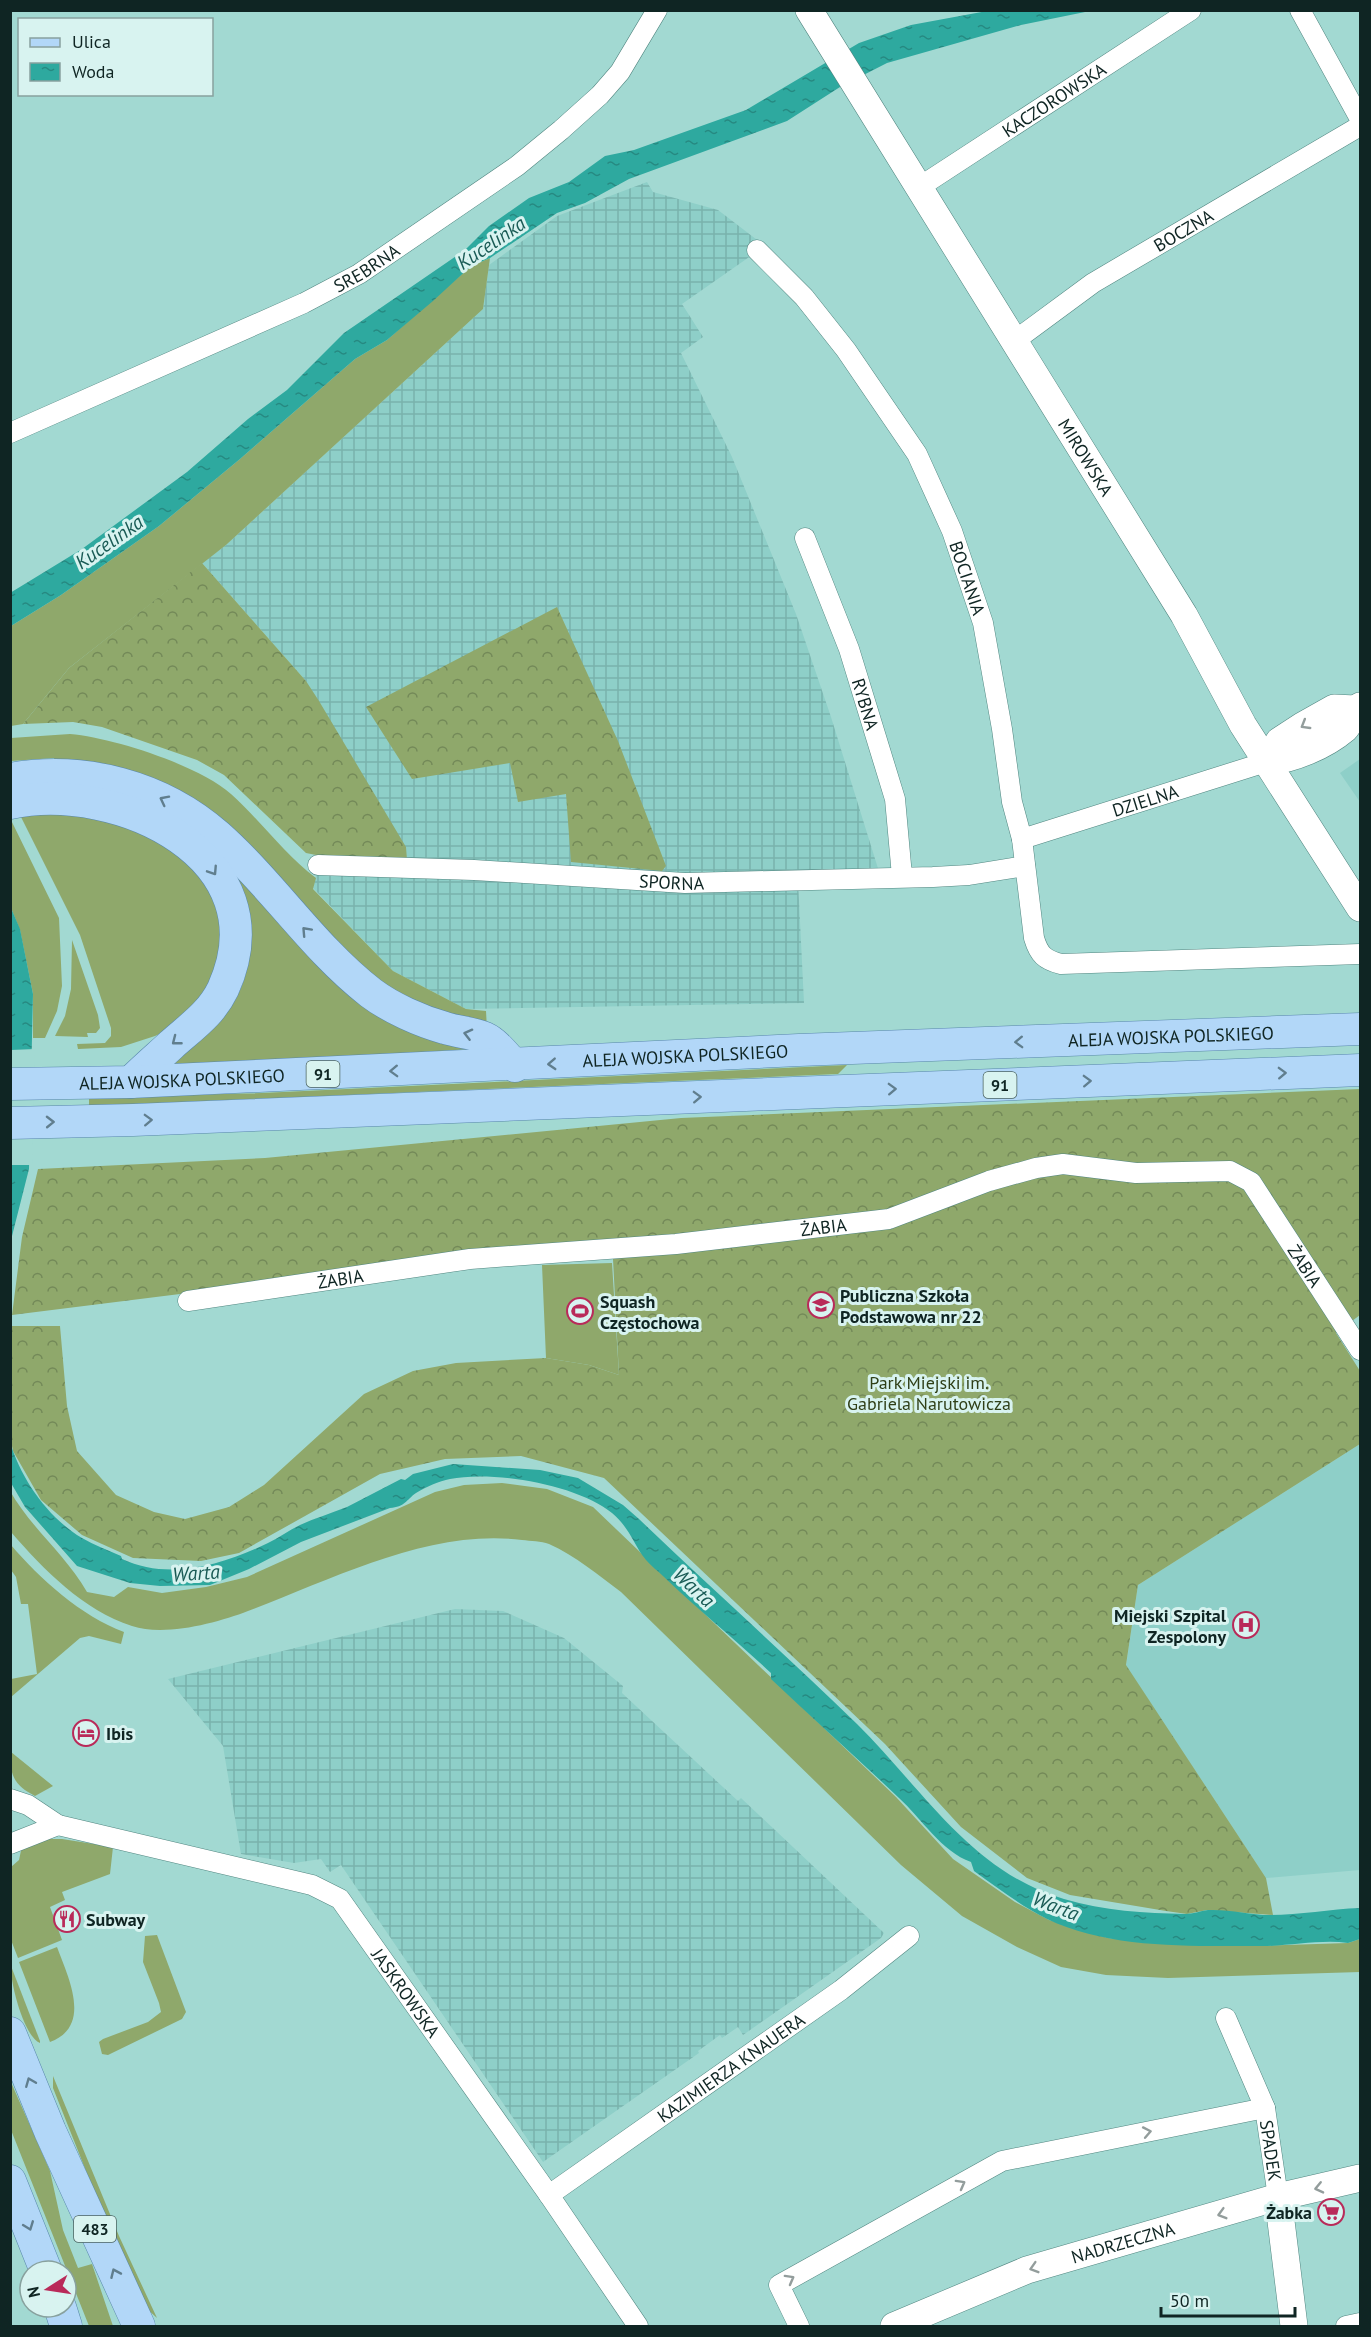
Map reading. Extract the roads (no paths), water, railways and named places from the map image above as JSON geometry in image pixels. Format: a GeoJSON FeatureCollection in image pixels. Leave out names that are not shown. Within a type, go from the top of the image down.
{"type":"FeatureCollection","features":[{"type":"Feature","properties":{"kind":"main road"},"geometry":{"type":"LineString","coordinates":[[10,803],[34,783],[90,777],[130,786],[181,809],[218,836],[308,933],[372,994],[433,1024],[486,1038],[515,1066]]}},
{"type":"Feature","properties":{"kind":"main road"},"geometry":{"type":"LineString","coordinates":[[34,783],[128,810],[155,821],[201,854],[218,878],[229,903],[233,919],[232,958],[217,1000],[199,1023],[131,1082]]}},
{"type":"Feature","properties":{"kind":"main road","name":"ALEJA WOJSKA POLSKIEGO"},"geometry":{"type":"LineString","coordinates":[[10,1084],[131,1082],[515,1066],[811,1050],[1360,1029]]}},
{"type":"Feature","properties":{"kind":"main road","name":"91"},"geometry":{"type":"LineString","coordinates":[[10,1123],[90,1122],[1360,1070]]}},
{"type":"Feature","properties":{"kind":"main road","name":"483"},"geometry":{"type":"LineString","coordinates":[[10,2033],[50,2131],[139,2326]]}},
{"type":"Feature","properties":{"kind":"main road"},"geometry":{"type":"LineString","coordinates":[[10,2181],[41,2259]]}},
{"type":"Feature","properties":{"kind":"street","name":"SREBRNA"},"geometry":{"type":"LineString","coordinates":[[10,433],[304,303],[359,274],[517,166],[561,130],[600,95],[620,72],[657,10]]}},
{"type":"Feature","properties":{"kind":"street","name":"KACZOROWSKA"},"geometry":{"type":"LineString","coordinates":[[918,188],[1191,10]]}},
{"type":"Feature","properties":{"kind":"street"},"geometry":{"type":"LineString","coordinates":[[1300,10],[1360,119]]}},
{"type":"Feature","properties":{"kind":"street","name":"MIROWSKA"},"geometry":{"type":"LineString","coordinates":[[813,17],[1184,615],[1238,716],[1266,762],[1360,908]]}},
{"type":"Feature","properties":{"kind":"street","name":"BOCZNA"},"geometry":{"type":"LineString","coordinates":[[1013,342],[1093,283],[1360,126]]}},
{"type":"Feature","properties":{"kind":"street","name":"BOCIANIA"},"geometry":{"type":"LineString","coordinates":[[757,250],[804,297],[852,359],[916,454],[952,531],[982,623],[1002,729],[1012,802],[1022,839],[1034,939],[1039,952],[1048,960],[1061,964],[1360,954]]}},
{"type":"Feature","properties":{"kind":"street","name":"RYBNA"},"geometry":{"type":"LineString","coordinates":[[805,538],[849,649],[895,799],[902,876]]}},
{"type":"Feature","properties":{"kind":"street"},"geometry":{"type":"LineString","coordinates":[[1266,762],[1279,741],[1310,722],[1334,708],[1358,708]]}},
{"type":"Feature","properties":{"kind":"street","name":"DZIELNA"},"geometry":{"type":"LineString","coordinates":[[1022,839],[1266,762]]}},
{"type":"Feature","properties":{"kind":"street","name":"SPORNA"},"geometry":{"type":"LineString","coordinates":[[318,865],[474,870],[685,883],[969,875],[1025,866]]}},
{"type":"Feature","properties":{"kind":"street","name":"ŻABIA"},"geometry":{"type":"LineString","coordinates":[[189,1301],[470,1259],[676,1244],[889,1219],[989,1180],[1063,1164],[1136,1173],[1230,1171],[1251,1182],[1360,1350]]}},
{"type":"Feature","properties":{"kind":"street","name":"JASKROWSKA"},"geometry":{"type":"LineString","coordinates":[[10,1799],[28,1805],[58,1825],[312,1885],[340,1899],[549,2195],[638,2326]]}},
{"type":"Feature","properties":{"kind":"street"},"geometry":{"type":"LineString","coordinates":[[10,1844],[58,1825]]}},
{"type":"Feature","properties":{"kind":"street","name":"KAZIMIERZA KNAUERA"},"geometry":{"type":"LineString","coordinates":[[549,2195],[841,1990],[909,1936]]}},
{"type":"Feature","properties":{"kind":"street","name":"SPADEK"},"geometry":{"type":"LineString","coordinates":[[1226,2018],[1265,2108],[1294,2326]]}},
{"type":"Feature","properties":{"kind":"street"},"geometry":{"type":"LineString","coordinates":[[799,2326],[779,2284],[1002,2161],[1265,2108]]}},
{"type":"Feature","properties":{"kind":"street","name":"NADRZECZNA"},"geometry":{"type":"LineString","coordinates":[[894,2326],[1027,2270],[1278,2198],[1360,2178]]}},
{"type":"Feature","properties":{"kind":"street"},"geometry":{"type":"LineString","coordinates":[[1346,2326],[1360,2323]]}},
{"type":"Feature","properties":{"kind":"water","name":"Kucelinka"},"geometry":{"type":"Polygon","coordinates":[[[987,11],[1090,11],[1021,25],[887,63],[840,87],[787,121],[629,179],[585,203],[557,213],[490,258],[471,266],[387,340],[355,359],[159,526],[61,595],[11,626],[10,593],[82,549],[187,472],[248,419],[287,390],[344,333],[465,250],[489,226],[529,198],[569,182],[605,156],[634,150],[746,110],[859,43],[911,25],[987,11]]]}},
{"type":"Feature","properties":{"kind":"water"},"geometry":{"type":"Polygon","coordinates":[[[11,908],[20,929],[33,994],[29,1169],[11,1240],[11,908]]]}},
{"type":"Feature","properties":{"kind":"water","name":"Warta"},"geometry":{"type":"Polygon","coordinates":[[[10,1442],[21,1470],[37,1496],[58,1520],[82,1538],[121,1556],[122,1559],[140,1566],[158,1569],[196,1568],[233,1558],[268,1543],[300,1525],[347,1507],[401,1479],[405,1480],[413,1474],[453,1464],[540,1470],[578,1478],[623,1505],[639,1519],[857,1724],[950,1825],[975,1849],[1002,1869],[1031,1886],[1064,1899],[1124,1911],[1191,1914],[1216,1910],[1270,1915],[1360,1908],[1360,1939],[1348,1943],[1326,1942],[1268,1946],[1150,1944],[1097,1936],[1071,1929],[1037,1914],[974,1871],[971,1862],[941,1843],[899,1798],[771,1679],[771,1673],[650,1564],[627,1530],[612,1513],[597,1503],[578,1495],[511,1478],[450,1479],[416,1493],[399,1506],[301,1542],[249,1569],[210,1585],[160,1586],[130,1583],[77,1566],[25,1507],[11,1483],[10,1442]]]}},
{"type":"Feature","properties":{"kind":"place","name":"Publiczna Szkoła Podstawowa nr 22"},"geometry":{"type":"Point","coordinates":[821,1305]}},
{"type":"Feature","properties":{"kind":"place","name":"Squash Częstochowa"},"geometry":{"type":"Point","coordinates":[580,1311]}},
{"type":"Feature","properties":{"kind":"place","name":"Miejski Szpital Zespolony"},"geometry":{"type":"Point","coordinates":[1246,1625]}},
{"type":"Feature","properties":{"kind":"place","name":"Ibis"},"geometry":{"type":"Point","coordinates":[86,1733]}},
{"type":"Feature","properties":{"kind":"place","name":"Subway"},"geometry":{"type":"Point","coordinates":[67,1919]}},
{"type":"Feature","properties":{"kind":"place","name":"Żabka"},"geometry":{"type":"Point","coordinates":[1331,2212]}},
{"type":"Feature","properties":{"kind":"park label","name":"Park Miejski im. Gabriela Narutowicza"},"geometry":{"type":"Point","coordinates":[929,1392]}}]}
